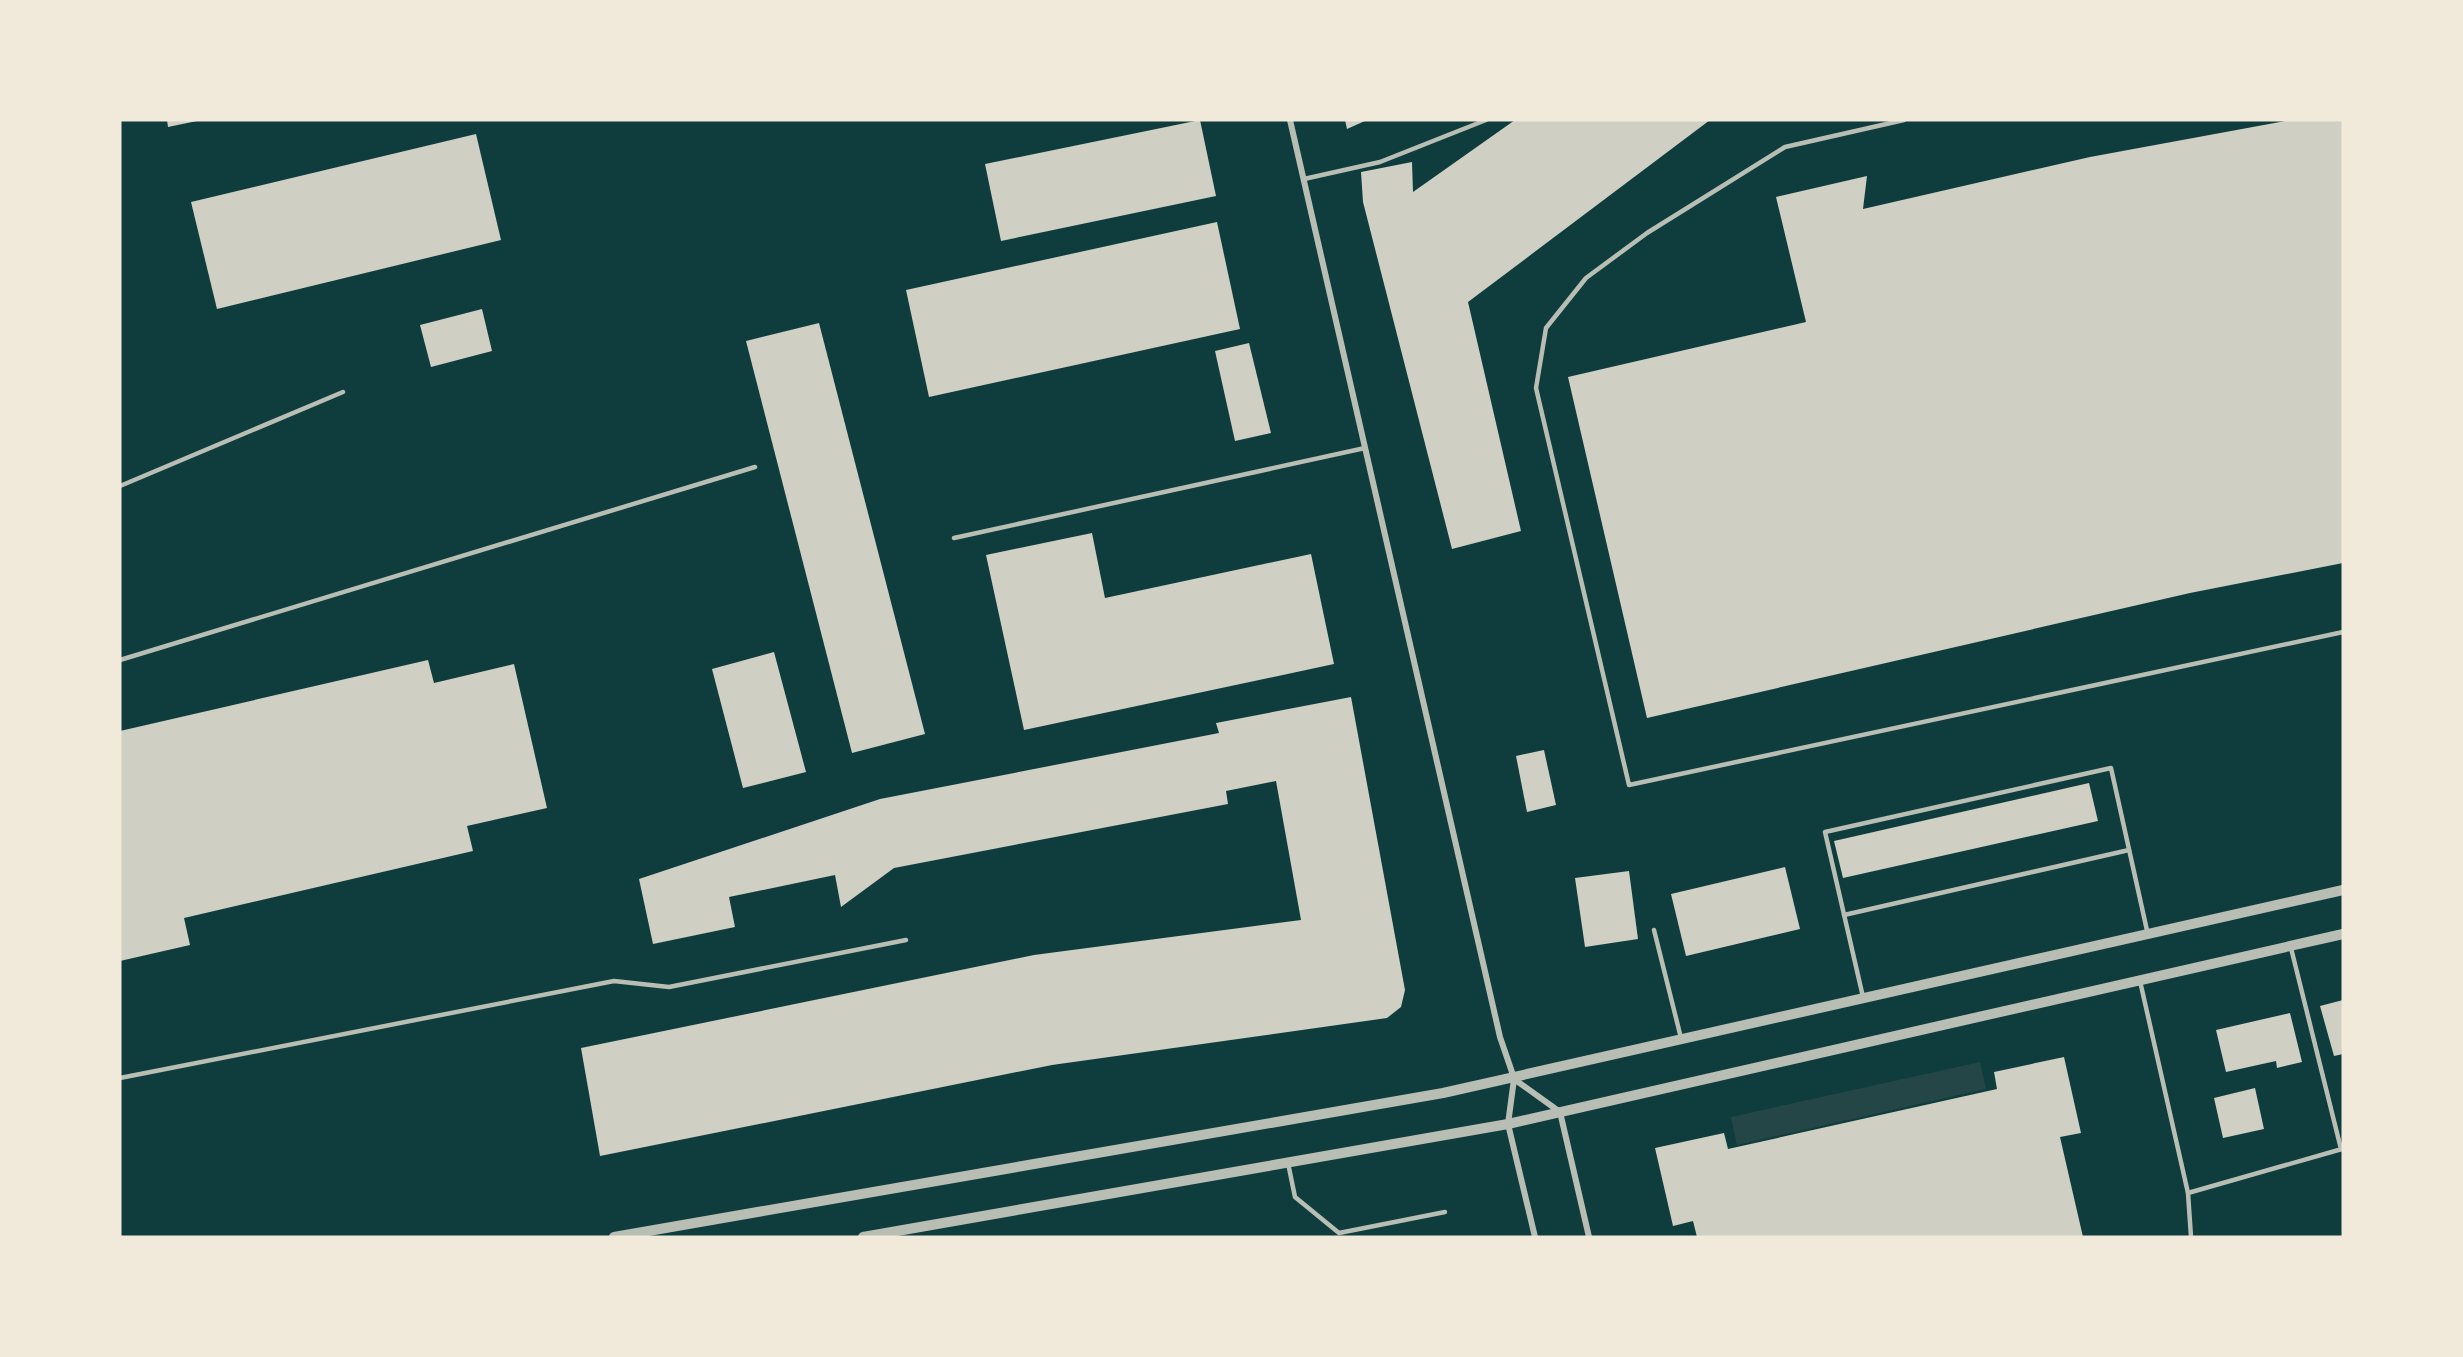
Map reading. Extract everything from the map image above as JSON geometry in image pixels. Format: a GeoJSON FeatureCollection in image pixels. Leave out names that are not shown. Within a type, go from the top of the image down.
{"type":"FeatureCollection","features":[{"type":"Feature","properties":{"kind":"street"},"geometry":{"type":"LineString","coordinates":[[1290,120],[1500,1037],[1514,1079],[1508,1124],[1535,1237]]}},
{"type":"Feature","properties":{"kind":"street"},"geometry":{"type":"LineString","coordinates":[[614,1237],[1514,1079],[2343,890]]}},
{"type":"Feature","properties":{"kind":"street"},"geometry":{"type":"LineString","coordinates":[[863,1237],[1508,1124],[2343,934]]}},
{"type":"Feature","properties":{"kind":"street"},"geometry":{"type":"LineString","coordinates":[[1514,1079],[1560,1112],[1588,1237]]}},
{"type":"Feature","properties":{"kind":"lane"},"geometry":{"type":"LineString","coordinates":[[1304,179],[1380,162],[1486,120]]}},
{"type":"Feature","properties":{"kind":"lane"},"geometry":{"type":"LineString","coordinates":[[1904,120],[1785,147],[1647,233],[1586,278],[1546,328],[1536,388],[1629,785],[2343,632]]}},
{"type":"Feature","properties":{"kind":"lane"},"geometry":{"type":"LineString","coordinates":[[120,486],[343,392]]}},
{"type":"Feature","properties":{"kind":"lane"},"geometry":{"type":"LineString","coordinates":[[954,538],[1365,448]]}},
{"type":"Feature","properties":{"kind":"lane"},"geometry":{"type":"LineString","coordinates":[[120,660],[755,467]]}},
{"type":"Feature","properties":{"kind":"lane"},"geometry":{"type":"LineString","coordinates":[[1864,1000],[1825,832],[2111,768],[2148,935]]}},
{"type":"Feature","properties":{"kind":"lane"},"geometry":{"type":"LineString","coordinates":[[1844,915],[2129,850]]}},
{"type":"Feature","properties":{"kind":"lane"},"geometry":{"type":"LineString","coordinates":[[1654,930],[1682,1041]]}},
{"type":"Feature","properties":{"kind":"lane"},"geometry":{"type":"LineString","coordinates":[[120,1078],[614,981],[669,987],[906,940]]}},
{"type":"Feature","properties":{"kind":"lane"},"geometry":{"type":"LineString","coordinates":[[2188,1193],[2342,1149],[2291,946]]}},
{"type":"Feature","properties":{"kind":"lane"},"geometry":{"type":"LineString","coordinates":[[2140,981],[2188,1193],[2191,1237]]}},
{"type":"Feature","properties":{"kind":"lane"},"geometry":{"type":"LineString","coordinates":[[1288,1163],[1295,1197],[1339,1233],[1445,1212]]}},
{"type":"Feature","properties":{"kind":"shaded area"},"geometry":{"type":"Polygon","coordinates":[[[1980,1062],[1986,1089],[1737,1145],[1731,1117],[1980,1062]]]}},
{"type":"Feature","properties":{"kind":"building"},"geometry":{"type":"Polygon","coordinates":[[[167,120],[197,120],[197,121],[168,127],[167,120]]]}},
{"type":"Feature","properties":{"kind":"building"},"geometry":{"type":"Polygon","coordinates":[[[1200,120],[1216,196],[1001,241],[985,164],[1200,120]]]}},
{"type":"Feature","properties":{"kind":"building"},"geometry":{"type":"Polygon","coordinates":[[[1345,120],[1367,120],[1347,129],[1345,120]]]}},
{"type":"Feature","properties":{"kind":"building"},"geometry":{"type":"Polygon","coordinates":[[[1515,120],[1710,120],[1468,302],[1521,531],[1452,549],[1363,202],[1361,172],[1412,162],[1413,192],[1515,120]]]}},
{"type":"Feature","properties":{"kind":"building"},"geometry":{"type":"Polygon","coordinates":[[[2291,120],[2343,120],[2343,563],[2190,593],[1647,718],[1568,377],[1806,322],[1776,197],[1867,176],[1863,209],[2090,157],[2291,120]]]}},
{"type":"Feature","properties":{"kind":"building"},"geometry":{"type":"Polygon","coordinates":[[[476,134],[501,240],[217,309],[191,202],[476,134]]]}},
{"type":"Feature","properties":{"kind":"building"},"geometry":{"type":"Polygon","coordinates":[[[1217,222],[1240,329],[929,397],[906,290],[1217,222]]]}},
{"type":"Feature","properties":{"kind":"building"},"geometry":{"type":"Polygon","coordinates":[[[482,309],[492,351],[431,367],[420,325],[482,309]]]}},
{"type":"Feature","properties":{"kind":"building"},"geometry":{"type":"Polygon","coordinates":[[[819,323],[925,734],[852,753],[746,341],[819,323]]]}},
{"type":"Feature","properties":{"kind":"building"},"geometry":{"type":"Polygon","coordinates":[[[1249,343],[1271,433],[1235,441],[1215,351],[1249,343]]]}},
{"type":"Feature","properties":{"kind":"building"},"geometry":{"type":"Polygon","coordinates":[[[1092,533],[1105,598],[1311,554],[1334,664],[1024,730],[986,555],[1092,533]]]}},
{"type":"Feature","properties":{"kind":"building"},"geometry":{"type":"Polygon","coordinates":[[[774,652],[806,772],[743,788],[712,669],[774,652]]]}},
{"type":"Feature","properties":{"kind":"building"},"geometry":{"type":"Polygon","coordinates":[[[428,660],[434,683],[514,664],[547,808],[467,826],[473,851],[184,918],[190,945],[120,961],[120,731],[428,660]]]}},
{"type":"Feature","properties":{"kind":"building"},"geometry":{"type":"Polygon","coordinates":[[[1351,697],[1405,990],[1401,1007],[1387,1018],[1052,1065],[600,1156],[581,1048],[1034,955],[1301,920],[1276,781],[1226,791],[1228,804],[894,868],[841,907],[835,875],[729,897],[735,927],[653,944],[639,879],[880,799],[1219,733],[1216,723],[1351,697]]]}},
{"type":"Feature","properties":{"kind":"building"},"geometry":{"type":"Polygon","coordinates":[[[1544,750],[1556,805],[1527,812],[1516,756],[1544,750]]]}},
{"type":"Feature","properties":{"kind":"building"},"geometry":{"type":"Polygon","coordinates":[[[2089,783],[2098,821],[1843,878],[1834,841],[2089,783]]]}},
{"type":"Feature","properties":{"kind":"building"},"geometry":{"type":"Polygon","coordinates":[[[1785,867],[1800,929],[1686,956],[1671,894],[1785,867]]]}},
{"type":"Feature","properties":{"kind":"building"},"geometry":{"type":"Polygon","coordinates":[[[1629,871],[1638,939],[1585,947],[1575,878],[1629,871]]]}},
{"type":"Feature","properties":{"kind":"building"},"geometry":{"type":"Polygon","coordinates":[[[2343,1000],[2343,1054],[2334,1056],[2320,1006],[2343,1000]]]}},
{"type":"Feature","properties":{"kind":"building"},"geometry":{"type":"Polygon","coordinates":[[[2290,1013],[2302,1062],[2277,1068],[2276,1061],[2226,1072],[2216,1030],[2290,1013]]]}},
{"type":"Feature","properties":{"kind":"building"},"geometry":{"type":"Polygon","coordinates":[[[2064,1057],[2081,1133],[2060,1137],[2083,1237],[1697,1237],[1693,1221],[1673,1226],[1655,1148],[1724,1133],[1728,1149],[1997,1089],[1994,1072],[2064,1057]]]}},
{"type":"Feature","properties":{"kind":"building"},"geometry":{"type":"Polygon","coordinates":[[[2255,1088],[2264,1129],[2223,1138],[2214,1098],[2255,1088]]]}}]}
